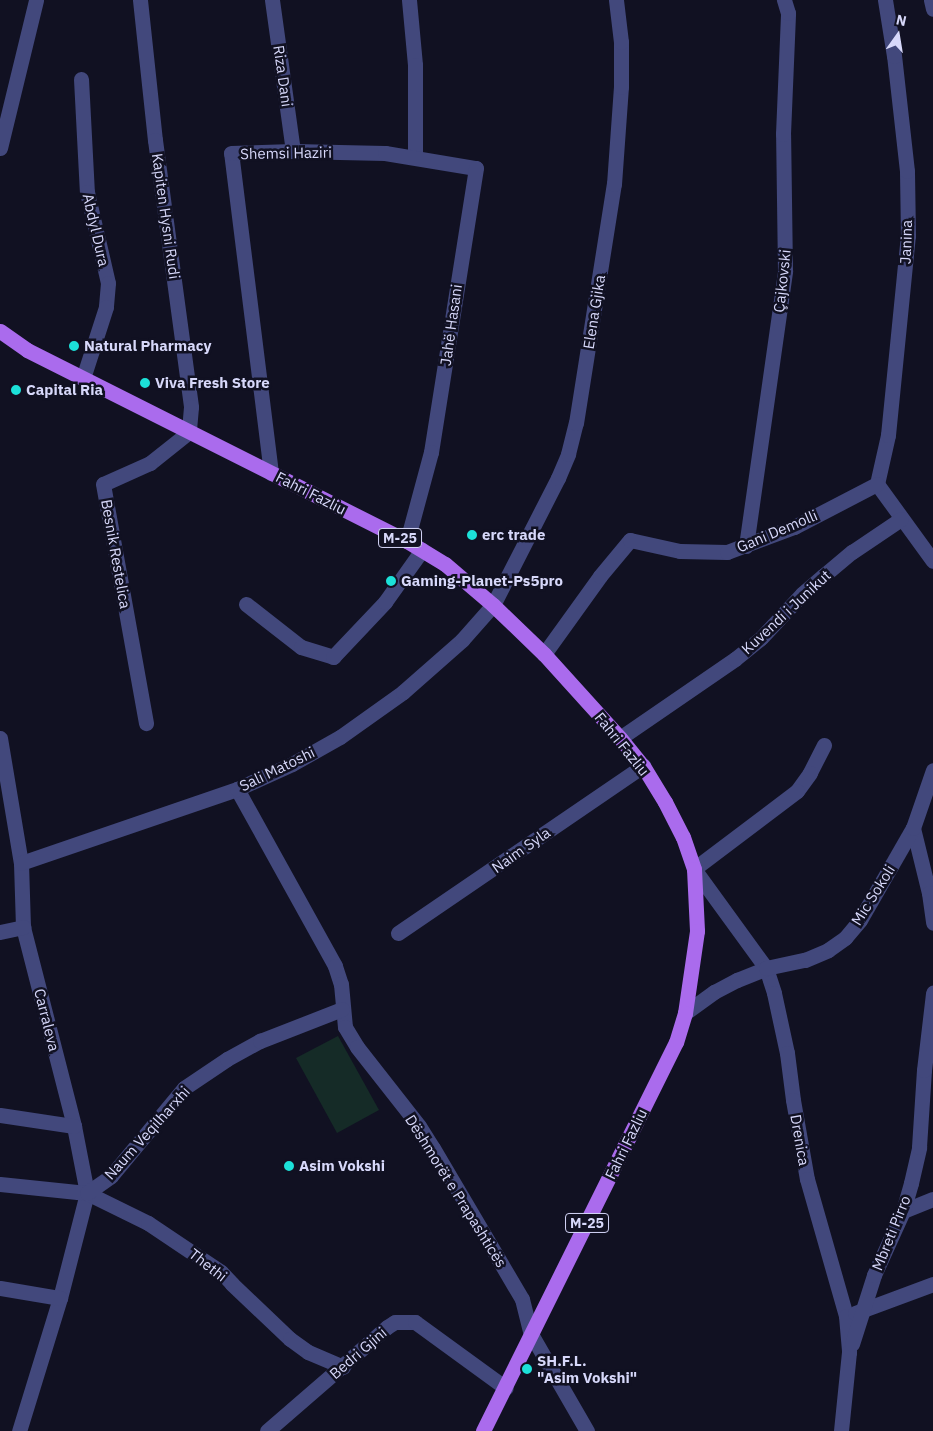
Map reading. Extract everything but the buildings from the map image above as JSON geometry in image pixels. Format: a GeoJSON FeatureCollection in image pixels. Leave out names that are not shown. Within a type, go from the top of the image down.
{"type":"FeatureCollection","features":[{"type":"Feature","properties":{"kind":"main road","name":"Fahri Fazliu"},"geometry":{"type":"LineString","coordinates":[[0,332],[27,350],[407,541],[445,564],[493,605],[544,654],[620,738],[643,766],[683,837],[694,868],[697,931],[685,1013],[676,1042],[483,1431]]}},
{"type":"Feature","properties":{"kind":"street"},"geometry":{"type":"LineString","coordinates":[[0,148],[36,0]]}},
{"type":"Feature","properties":{"kind":"street","name":"Kapiten Hysni Rudi"},"geometry":{"type":"LineString","coordinates":[[140,0],[155,140],[189,383],[191,407],[189,432]]}},
{"type":"Feature","properties":{"kind":"street","name":"Riza Dani"},"geometry":{"type":"LineString","coordinates":[[272,0],[293,151]]}},
{"type":"Feature","properties":{"kind":"street"},"geometry":{"type":"LineString","coordinates":[[409,0],[415,65],[415,156]]}},
{"type":"Feature","properties":{"kind":"street","name":"Elena Gjika"},"geometry":{"type":"LineString","coordinates":[[493,605],[558,478],[568,454],[576,423],[614,184],[621,87],[621,42],[616,0]]}},
{"type":"Feature","properties":{"kind":"street","name":"Janina"},"geometry":{"type":"LineString","coordinates":[[878,484],[888,435],[908,236],[907,171],[894,56],[884,0]]}},
{"type":"Feature","properties":{"kind":"street"},"geometry":{"type":"LineString","coordinates":[[931,0],[933,9]]}},
{"type":"Feature","properties":{"kind":"street","name":"Çajkovski"},"geometry":{"type":"LineString","coordinates":[[746,546],[785,271],[783,134],[786,6]]}},
{"type":"Feature","properties":{"kind":"street","name":"Abdyl Dura"},"geometry":{"type":"LineString","coordinates":[[81,79],[87,192],[108,284],[106,307],[83,378]]}},
{"type":"Feature","properties":{"kind":"street","name":"Shemsi Haziri"},"geometry":{"type":"LineString","coordinates":[[271,473],[231,154],[293,151],[385,153],[415,156]]}},
{"type":"Feature","properties":{"kind":"street","name":"Jahë Hasani"},"geometry":{"type":"LineString","coordinates":[[407,541],[431,452],[476,168],[415,156]]}},
{"type":"Feature","properties":{"kind":"street","name":"Besnik Restelica"},"geometry":{"type":"LineString","coordinates":[[146,723],[103,484],[150,463],[189,432]]}},
{"type":"Feature","properties":{"kind":"street"},"geometry":{"type":"LineString","coordinates":[[878,484],[901,519],[933,561]]}},
{"type":"Feature","properties":{"kind":"street","name":"Gani Demolli"},"geometry":{"type":"LineString","coordinates":[[544,654],[600,576],[630,540],[680,551],[727,552],[794,527],[878,484]]}},
{"type":"Feature","properties":{"kind":"street","name":"Kuvendi i Junikut"},"geometry":{"type":"LineString","coordinates":[[620,738],[735,659],[761,638],[802,594],[823,576],[852,552],[901,519]]}},
{"type":"Feature","properties":{"kind":"street"},"geometry":{"type":"LineString","coordinates":[[246,604],[301,647],[333,657],[385,602],[422,550]]}},
{"type":"Feature","properties":{"kind":"street","name":"Sali Matoshi"},"geometry":{"type":"LineString","coordinates":[[21,863],[237,789],[292,764],[340,737],[403,692],[462,640],[493,605]]}},
{"type":"Feature","properties":{"kind":"street","name":"Carraleva"},"geometry":{"type":"LineString","coordinates":[[0,738],[21,863],[23,927],[74,1126],[87,1193],[60,1298],[19,1431]]}},
{"type":"Feature","properties":{"kind":"street"},"geometry":{"type":"LineString","coordinates":[[694,868],[798,791],[810,773],[824,745]]}},
{"type":"Feature","properties":{"kind":"street","name":"Naim Syla"},"geometry":{"type":"LineString","coordinates":[[398,933],[643,766]]}},
{"type":"Feature","properties":{"kind":"street","name":"Mic Sokoli"},"geometry":{"type":"LineString","coordinates":[[685,1013],[714,992],[766,968],[805,960],[828,950],[846,938],[860,920],[913,828],[933,770]]}},
{"type":"Feature","properties":{"kind":"street","name":"Dëshmorët e Prapashticës"},"geometry":{"type":"LineString","coordinates":[[237,789],[335,966],[341,984],[345,1027],[357,1047],[419,1126],[522,1299],[532,1334],[586,1431]]}},
{"type":"Feature","properties":{"kind":"street"},"geometry":{"type":"LineString","coordinates":[[913,828],[929,893],[933,923]]}},
{"type":"Feature","properties":{"kind":"street","name":"Drenica"},"geometry":{"type":"LineString","coordinates":[[694,868],[766,968],[781,1022],[808,1179],[846,1316],[849,1352],[841,1431]]}},
{"type":"Feature","properties":{"kind":"street"},"geometry":{"type":"LineString","coordinates":[[0,932],[23,927]]}},
{"type":"Feature","properties":{"kind":"street","name":"Mbreti Pirro"},"geometry":{"type":"LineString","coordinates":[[849,1352],[860,1311],[883,1251],[903,1211],[919,1147],[928,1068],[933,993]]}},
{"type":"Feature","properties":{"kind":"street","name":"Naum Veqilharxhi"},"geometry":{"type":"LineString","coordinates":[[87,1193],[111,1176],[184,1088],[227,1059],[260,1041],[342,1009]]}},
{"type":"Feature","properties":{"kind":"street"},"geometry":{"type":"LineString","coordinates":[[0,1115],[74,1126]]}},
{"type":"Feature","properties":{"kind":"street"},"geometry":{"type":"LineString","coordinates":[[0,1184],[87,1193]]}},
{"type":"Feature","properties":{"kind":"street","name":"Thethi"},"geometry":{"type":"LineString","coordinates":[[87,1193],[148,1223],[221,1272],[290,1339],[323,1360],[343,1366]]}},
{"type":"Feature","properties":{"kind":"street"},"geometry":{"type":"LineString","coordinates":[[903,1211],[933,1199]]}},
{"type":"Feature","properties":{"kind":"street"},"geometry":{"type":"LineString","coordinates":[[846,1316],[933,1284]]}},
{"type":"Feature","properties":{"kind":"street"},"geometry":{"type":"LineString","coordinates":[[0,1288],[60,1298]]}},
{"type":"Feature","properties":{"kind":"street","name":"Bedri Gjini"},"geometry":{"type":"LineString","coordinates":[[267,1431],[387,1326],[405,1320],[415,1322],[506,1388]]}},
{"type":"Feature","properties":{"kind":"green space"},"geometry":{"type":"Polygon","coordinates":[[[338,1036],[379,1110],[337,1133],[296,1058],[338,1036]]]}},
{"type":"Feature","properties":{"kind":"place","name":"Natural Pharmacy"},"geometry":{"type":"Point","coordinates":[74,346]}},
{"type":"Feature","properties":{"kind":"place","name":"Viva Fresh Store"},"geometry":{"type":"Point","coordinates":[145,383]}},
{"type":"Feature","properties":{"kind":"place","name":"Capital Ria"},"geometry":{"type":"Point","coordinates":[16,390]}},
{"type":"Feature","properties":{"kind":"place","name":"erc trade"},"geometry":{"type":"Point","coordinates":[472,535]}},
{"type":"Feature","properties":{"kind":"place","name":"Gaming-Planet-Ps5pro"},"geometry":{"type":"Point","coordinates":[391,581]}},
{"type":"Feature","properties":{"kind":"place","name":"Asim Vokshi"},"geometry":{"type":"Point","coordinates":[289,1166]}},
{"type":"Feature","properties":{"kind":"place","name":"SH.F.L. \"Asim Vokshi\""},"geometry":{"type":"Point","coordinates":[527,1369]}}]}
